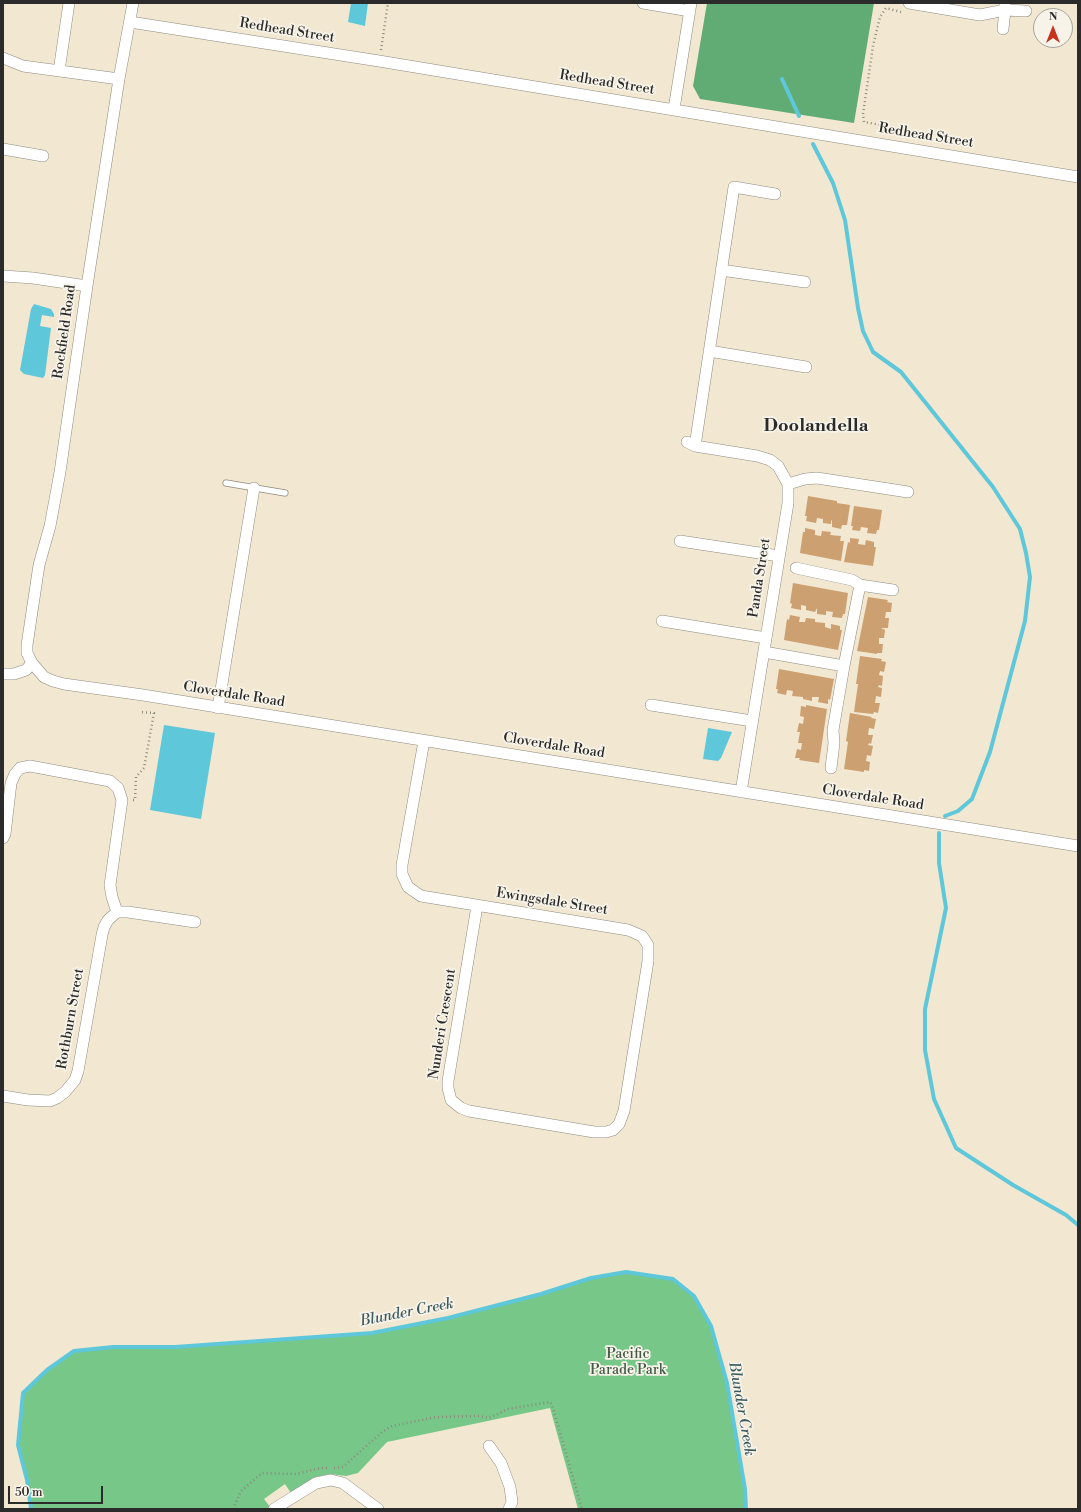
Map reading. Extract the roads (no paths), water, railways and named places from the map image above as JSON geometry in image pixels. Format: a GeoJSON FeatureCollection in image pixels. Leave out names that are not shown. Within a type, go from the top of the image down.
{"type":"FeatureCollection","features":[{"type":"Feature","properties":{"kind":"street"},"geometry":{"type":"LineString","coordinates":[[59,71],[69,3]]}},
{"type":"Feature","properties":{"kind":"street","name":"Rockfield Road"},"geometry":{"type":"LineString","coordinates":[[32,663],[27,654],[27,645],[39,564],[50,526],[60,472],[119,79],[133,3]]}},
{"type":"Feature","properties":{"kind":"street"},"geometry":{"type":"LineString","coordinates":[[643,3],[691,7],[674,110]]}},
{"type":"Feature","properties":{"kind":"street"},"geometry":{"type":"LineString","coordinates":[[1003,29],[1005,7]]}},
{"type":"Feature","properties":{"kind":"street"},"geometry":{"type":"LineString","coordinates":[[908,8],[980,15],[1005,7],[1026,12]]}},
{"type":"Feature","properties":{"kind":"street","name":"Redhead Street"},"geometry":{"type":"LineString","coordinates":[[130,22],[379,61],[1078,177]]}},
{"type":"Feature","properties":{"kind":"street"},"geometry":{"type":"LineString","coordinates":[[3,58],[23,66],[119,79]]}},
{"type":"Feature","properties":{"kind":"street"},"geometry":{"type":"LineString","coordinates":[[3,149],[43,156]]}},
{"type":"Feature","properties":{"kind":"street"},"geometry":{"type":"LineString","coordinates":[[775,194],[734,187],[709,352],[806,367]]}},
{"type":"Feature","properties":{"kind":"street"},"geometry":{"type":"LineString","coordinates":[[721,270],[805,282]]}},
{"type":"Feature","properties":{"kind":"street"},"geometry":{"type":"LineString","coordinates":[[3,276],[33,278],[87,286]]}},
{"type":"Feature","properties":{"kind":"street","name":"Panda Street"},"geometry":{"type":"LineString","coordinates":[[709,352],[691,444],[757,456],[770,460],[778,466],[788,484],[788,503],[741,792]]}},
{"type":"Feature","properties":{"kind":"street"},"geometry":{"type":"LineString","coordinates":[[788,484],[805,479],[817,478],[908,492]]}},
{"type":"Feature","properties":{"kind":"street"},"geometry":{"type":"LineString","coordinates":[[218,708],[254,488]]}},
{"type":"Feature","properties":{"kind":"street"},"geometry":{"type":"LineString","coordinates":[[680,541],[779,556]]}},
{"type":"Feature","properties":{"kind":"street"},"geometry":{"type":"LineString","coordinates":[[796,568],[821,572],[829,576],[852,580],[860,585],[893,590]]}},
{"type":"Feature","properties":{"kind":"street"},"geometry":{"type":"LineString","coordinates":[[831,768],[834,743],[833,730],[860,585]]}},
{"type":"Feature","properties":{"kind":"street"},"geometry":{"type":"LineString","coordinates":[[662,621],[766,638]]}},
{"type":"Feature","properties":{"kind":"street"},"geometry":{"type":"LineString","coordinates":[[764,652],[844,666]]}},
{"type":"Feature","properties":{"kind":"street"},"geometry":{"type":"LineString","coordinates":[[3,674],[14,674],[26,670],[32,663]]}},
{"type":"Feature","properties":{"kind":"street","name":"Cloverdale Road"},"geometry":{"type":"LineString","coordinates":[[32,663],[44,677],[64,684],[1078,846]]}},
{"type":"Feature","properties":{"kind":"street"},"geometry":{"type":"LineString","coordinates":[[652,705],[752,722]]}},
{"type":"Feature","properties":{"kind":"street","name":"Ewingsdale Street"},"geometry":{"type":"LineString","coordinates":[[424,741],[402,865],[402,874],[408,887],[421,896],[628,930],[642,936],[646,941],[649,951],[648,960],[624,1111],[619,1124],[613,1130]]}},
{"type":"Feature","properties":{"kind":"street"},"geometry":{"type":"LineString","coordinates":[[3,838],[5,834],[11,783],[15,774],[20,768],[30,766],[110,781],[118,788],[122,800],[110,885],[117,912],[128,912],[195,922]]}},
{"type":"Feature","properties":{"kind":"street","name":"Nunderi Crescent"},"geometry":{"type":"LineString","coordinates":[[477,906],[448,1081],[451,1100],[460,1108],[469,1111],[594,1132],[606,1132],[613,1130]]}},
{"type":"Feature","properties":{"kind":"street","name":"Rothburn Street"},"geometry":{"type":"LineString","coordinates":[[3,1096],[28,1100],[50,1101],[65,1092],[75,1080],[104,926],[117,912]]}},
{"type":"Feature","properties":{"kind":"street"},"geometry":{"type":"LineString","coordinates":[[489,1446],[501,1463],[510,1487],[512,1502],[509,1509]]}},
{"type":"Feature","properties":{"kind":"street"},"geometry":{"type":"LineString","coordinates":[[274,1509],[316,1483],[331,1480],[343,1483],[378,1509]]}},
{"type":"Feature","properties":{"kind":"lane"},"geometry":{"type":"LineString","coordinates":[[226,483],[285,492]]}},
{"type":"Feature","properties":{"kind":"water"},"geometry":{"type":"Polygon","coordinates":[[[351,3],[368,3],[365,26],[348,22],[351,3]]]}},
{"type":"Feature","properties":{"kind":"water"},"geometry":{"type":"Polygon","coordinates":[[[34,304],[51,309],[54,314],[54,317],[42,315],[40,326],[51,328],[45,375],[43,378],[24,374],[20,370],[31,309],[34,304]]]}},
{"type":"Feature","properties":{"kind":"water"},"geometry":{"type":"Polygon","coordinates":[[[164,725],[215,733],[201,819],[150,810],[164,725]]]}},
{"type":"Feature","properties":{"kind":"water"},"geometry":{"type":"Polygon","coordinates":[[[708,728],[732,732],[721,758],[718,761],[703,759],[708,728]]]}},
{"type":"Feature","properties":{"kind":"waterway"},"geometry":{"type":"LineString","coordinates":[[782,79],[799,116]]}},
{"type":"Feature","properties":{"kind":"waterway"},"geometry":{"type":"LineString","coordinates":[[813,144],[833,183],[845,220],[858,308],[863,331],[873,352],[901,372],[993,487],[1020,529],[1026,553],[1030,577],[1025,621],[990,752],[972,799],[958,811],[945,816]]}},
{"type":"Feature","properties":{"kind":"waterway"},"geometry":{"type":"LineString","coordinates":[[939,833],[939,863],[946,908],[925,1009],[925,1050],[934,1099],[956,1148],[1013,1185],[1066,1215],[1078,1225]]}},
{"type":"Feature","properties":{"kind":"waterway","name":"Blunder Creek"},"geometry":{"type":"LineString","coordinates":[[31,1509],[27,1480],[18,1445],[23,1393],[47,1370],[74,1351],[113,1347],[175,1347],[372,1333],[448,1318],[541,1294],[591,1278],[626,1272],[673,1279],[694,1296],[711,1326],[727,1383],[745,1489],[746,1509]]}},
{"type":"Feature","properties":{"kind":"district","name":"Doolandella"},"geometry":{"type":"Point","coordinates":[816,427]}},
{"type":"Feature","properties":{"kind":"park label","name":"Pacific Parade Park"},"geometry":{"type":"Point","coordinates":[628,1364]}}]}
